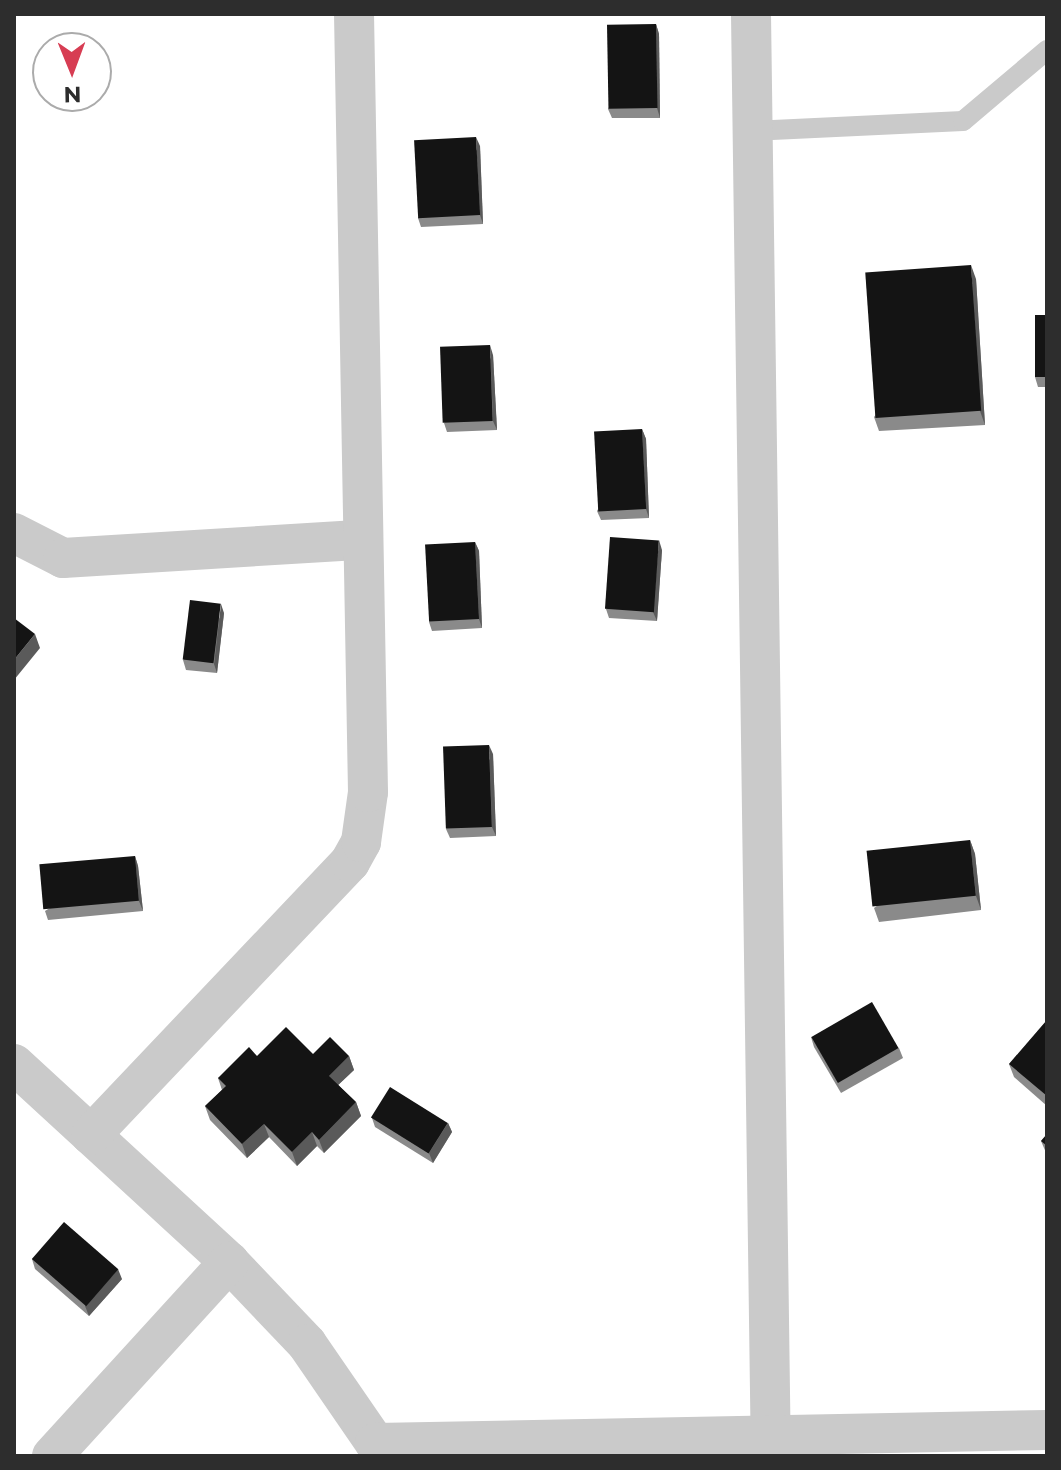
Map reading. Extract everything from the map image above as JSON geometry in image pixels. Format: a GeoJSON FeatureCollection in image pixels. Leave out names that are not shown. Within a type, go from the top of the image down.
{"type":"FeatureCollection","features":[{"type":"Feature","properties":{"kind":"street"},"geometry":{"type":"LineString","coordinates":[[91,1135],[350,862],[361,842],[368,792],[361,540],[354,14]]}},
{"type":"Feature","properties":{"kind":"street"},"geometry":{"type":"LineString","coordinates":[[751,14],[771,1446]]}},
{"type":"Feature","properties":{"kind":"street"},"geometry":{"type":"LineString","coordinates":[[14,533],[63,558],[361,540]]}},
{"type":"Feature","properties":{"kind":"street"},"geometry":{"type":"LineString","coordinates":[[14,1064],[229,1262],[307,1344],[377,1449],[771,1446],[1047,1430]]}},
{"type":"Feature","properties":{"kind":"street"},"geometry":{"type":"LineString","coordinates":[[52,1456],[229,1262]]}},
{"type":"Feature","properties":{"kind":"lane"},"geometry":{"type":"LineString","coordinates":[[752,131],[963,121],[1047,50]]}},
{"type":"Feature","properties":{"kind":"building"},"geometry":{"type":"Polygon","coordinates":[[[656,24],[657,108],[608,109],[607,25],[656,24]]]}},
{"type":"Feature","properties":{"kind":"building"},"geometry":{"type":"Polygon","coordinates":[[[476,137],[480,215],[418,218],[414,140],[476,137]]]}},
{"type":"Feature","properties":{"kind":"building"},"geometry":{"type":"Polygon","coordinates":[[[971,265],[981,411],[875,418],[865,272],[971,265]]]}},
{"type":"Feature","properties":{"kind":"building"},"geometry":{"type":"Polygon","coordinates":[[[1035,315],[1047,315],[1047,377],[1035,377],[1035,315]]]}},
{"type":"Feature","properties":{"kind":"building"},"geometry":{"type":"Polygon","coordinates":[[[490,345],[493,421],[443,423],[440,347],[490,345]]]}},
{"type":"Feature","properties":{"kind":"building"},"geometry":{"type":"Polygon","coordinates":[[[642,429],[646,509],[598,511],[594,432],[642,429]]]}},
{"type":"Feature","properties":{"kind":"building"},"geometry":{"type":"Polygon","coordinates":[[[610,537],[659,540],[654,612],[605,609],[610,537]]]}},
{"type":"Feature","properties":{"kind":"building"},"geometry":{"type":"Polygon","coordinates":[[[475,542],[479,619],[429,622],[425,545],[475,542]]]}},
{"type":"Feature","properties":{"kind":"building"},"geometry":{"type":"Polygon","coordinates":[[[190,600],[221,604],[213,663],[183,660],[190,600]]]}},
{"type":"Feature","properties":{"kind":"building"},"geometry":{"type":"Polygon","coordinates":[[[14,618],[35,634],[14,660],[14,618]]]}},
{"type":"Feature","properties":{"kind":"building"},"geometry":{"type":"Polygon","coordinates":[[[489,745],[492,827],[446,829],[443,747],[489,745]]]}},
{"type":"Feature","properties":{"kind":"building"},"geometry":{"type":"Polygon","coordinates":[[[970,840],[976,896],[872,907],[867,851],[970,840]]]}},
{"type":"Feature","properties":{"kind":"building"},"geometry":{"type":"Polygon","coordinates":[[[135,856],[139,901],[43,909],[39,864],[135,856]]]}},
{"type":"Feature","properties":{"kind":"building"},"geometry":{"type":"Polygon","coordinates":[[[872,1002],[899,1048],[838,1083],[811,1037],[872,1002]]]}},
{"type":"Feature","properties":{"kind":"building"},"geometry":{"type":"Polygon","coordinates":[[[1047,1020],[1047,1096],[1009,1064],[1047,1020]]]}},
{"type":"Feature","properties":{"kind":"building"},"geometry":{"type":"Polygon","coordinates":[[[286,1027],[313,1054],[330,1037],[349,1056],[329,1076],[356,1102],[319,1140],[312,1132],[292,1152],[264,1124],[242,1144],[205,1106],[226,1086],[218,1078],[249,1047],[257,1056],[286,1027]]]}},
{"type":"Feature","properties":{"kind":"building"},"geometry":{"type":"Polygon","coordinates":[[[390,1087],[448,1123],[429,1154],[371,1118],[390,1087]]]}},
{"type":"Feature","properties":{"kind":"building"},"geometry":{"type":"Polygon","coordinates":[[[64,1222],[118,1269],[86,1306],[32,1259],[64,1222]]]}}]}
